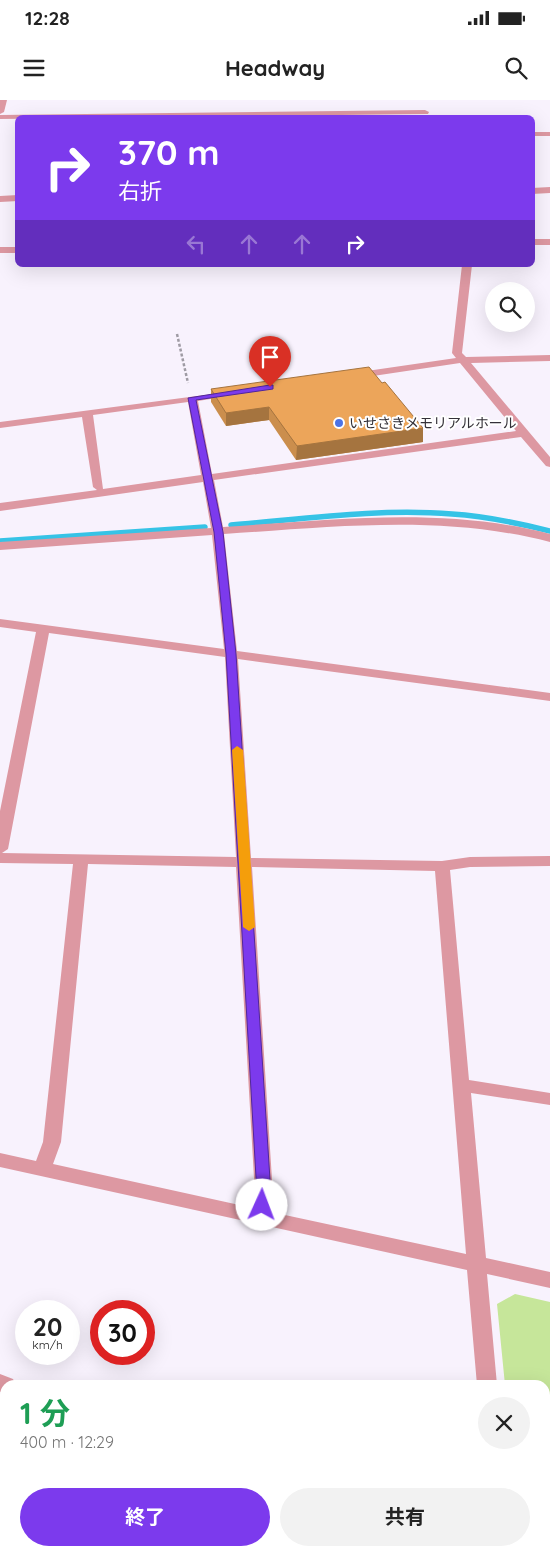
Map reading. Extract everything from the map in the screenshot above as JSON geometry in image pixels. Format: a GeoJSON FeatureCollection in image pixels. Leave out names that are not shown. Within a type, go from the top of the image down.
{"type":"FeatureCollection","features":[{"type":"Feature","properties":{"kind":"street"},"geometry":{"type":"LineString","coordinates":[[0,112],[3,100]]}},
{"type":"Feature","properties":{"kind":"street"},"geometry":{"type":"LineString","coordinates":[[422,100],[426,115]]}},
{"type":"Feature","properties":{"kind":"street"},"geometry":{"type":"LineString","coordinates":[[0,117],[15,117]]}},
{"type":"Feature","properties":{"kind":"street"},"geometry":{"type":"LineString","coordinates":[[535,134],[550,134]]}},
{"type":"Feature","properties":{"kind":"street"},"geometry":{"type":"LineString","coordinates":[[535,191],[550,190]]}},
{"type":"Feature","properties":{"kind":"street"},"geometry":{"type":"LineString","coordinates":[[0,199],[15,198]]}},
{"type":"Feature","properties":{"kind":"street"},"geometry":{"type":"LineString","coordinates":[[535,242],[550,242]]}},
{"type":"Feature","properties":{"kind":"street"},"geometry":{"type":"LineString","coordinates":[[0,250],[15,250]]}},
{"type":"Feature","properties":{"kind":"street"},"geometry":{"type":"LineString","coordinates":[[467,267],[457,353],[550,464]]}},
{"type":"Feature","properties":{"kind":"street"},"geometry":{"type":"LineString","coordinates":[[339,378],[461,360],[550,358]]}},
{"type":"Feature","properties":{"kind":"street"},"geometry":{"type":"LineString","coordinates":[[0,425],[241,391]]}},
{"type":"Feature","properties":{"kind":"street"},"geometry":{"type":"LineString","coordinates":[[192,398],[218,532],[231,654],[264,1195],[261,1216]]}},
{"type":"Feature","properties":{"kind":"street"},"geometry":{"type":"LineString","coordinates":[[87,413],[99,487]]}},
{"type":"Feature","properties":{"kind":"street"},"geometry":{"type":"LineString","coordinates":[[0,507],[523,433]]}},
{"type":"Feature","properties":{"kind":"street"},"geometry":{"type":"LineString","coordinates":[[0,546],[367,521],[448,520],[491,524],[550,538]]}},
{"type":"Feature","properties":{"kind":"street"},"geometry":{"type":"LineString","coordinates":[[0,623],[550,697]]}},
{"type":"Feature","properties":{"kind":"street"},"geometry":{"type":"LineString","coordinates":[[0,848],[42,629]]}},
{"type":"Feature","properties":{"kind":"street"},"geometry":{"type":"LineString","coordinates":[[0,858],[245,864],[442,866],[470,862],[550,861]]}},
{"type":"Feature","properties":{"kind":"street"},"geometry":{"type":"LineString","coordinates":[[42,1169],[52,1142],[81,860]]}},
{"type":"Feature","properties":{"kind":"street"},"geometry":{"type":"LineString","coordinates":[[442,866],[487,1380]]}},
{"type":"Feature","properties":{"kind":"street"},"geometry":{"type":"LineString","coordinates":[[462,1085],[550,1099]]}},
{"type":"Feature","properties":{"kind":"street"},"geometry":{"type":"LineString","coordinates":[[0,1160],[550,1280]]}},
{"type":"Feature","properties":{"kind":"path"},"geometry":{"type":"LineString","coordinates":[[177,334],[192,398]]}},
{"type":"Feature","properties":{"kind":"green space"},"geometry":{"type":"Polygon","coordinates":[[[515,1294],[550,1302],[550,1380],[505,1380],[497,1304],[515,1294]]]}},
{"type":"Feature","properties":{"kind":"building"},"geometry":{"type":"Polygon","coordinates":[[[369,367],[382,383],[385,382],[423,428],[297,446],[269,407],[226,413],[211,389],[369,367]]]}},
{"type":"Feature","properties":{"kind":"waterway"},"geometry":{"type":"LineString","coordinates":[[231,525],[397,512],[489,518],[550,531]]}},
{"type":"Feature","properties":{"kind":"waterway"},"geometry":{"type":"LineString","coordinates":[[0,541],[205,527]]}},
{"type":"Feature","properties":{"kind":"slow traffic"},"geometry":{"type":"LineString","coordinates":[[237,750],[249,927]]}},
{"type":"Feature","properties":{"kind":"place","name":"いせさきメモリアルホール"},"geometry":{"type":"Point","coordinates":[339,423]}},
{"type":"Feature","properties":{"kind":"route"},"geometry":{"type":"LineString","coordinates":[[262,1205],[264,1195],[231,654],[218,532],[192,398],[270,387]]}}]}
